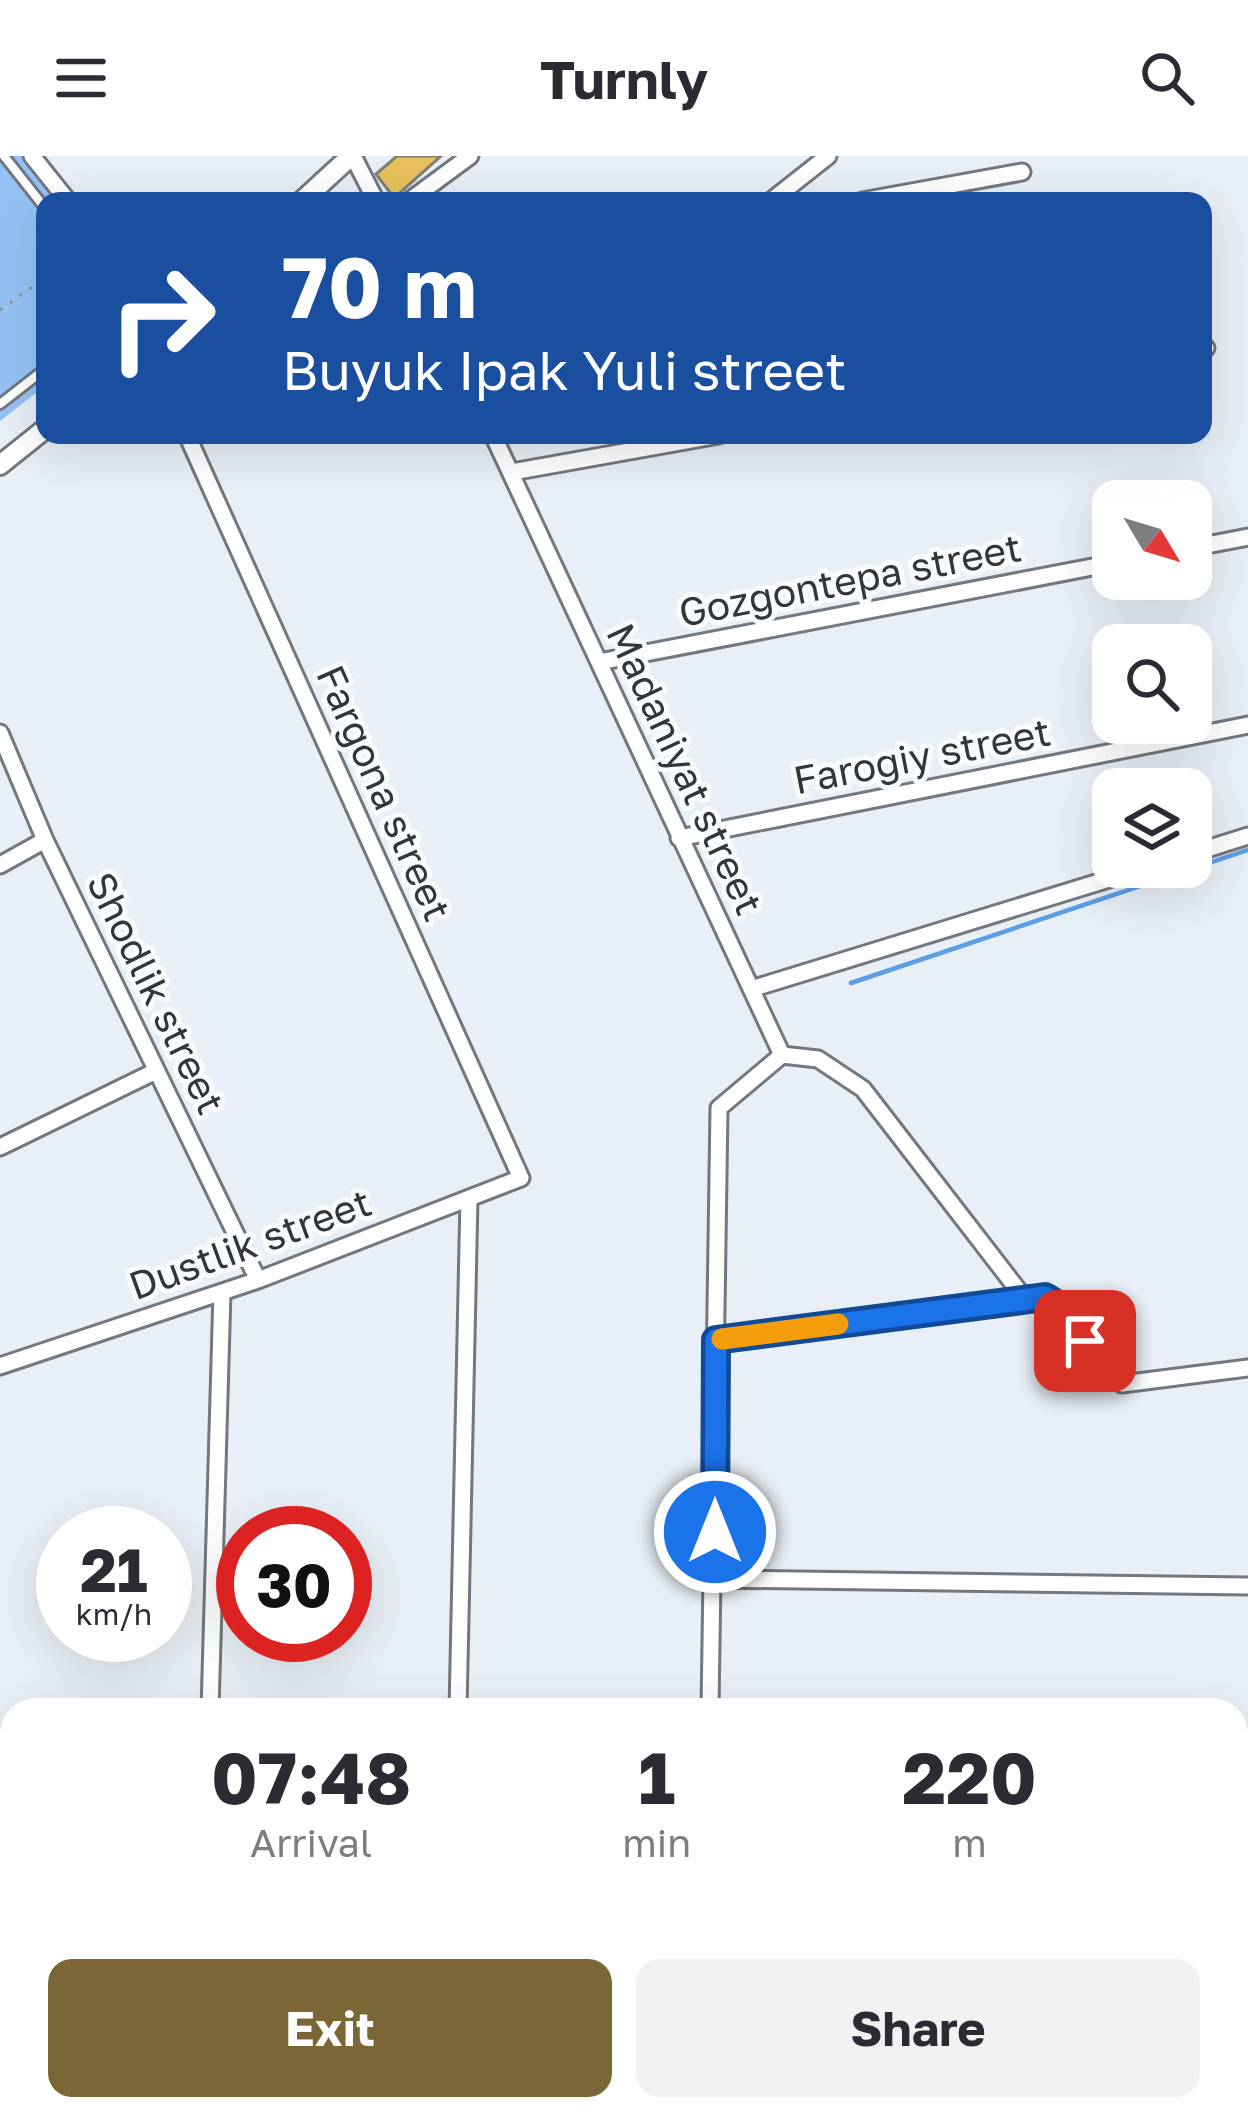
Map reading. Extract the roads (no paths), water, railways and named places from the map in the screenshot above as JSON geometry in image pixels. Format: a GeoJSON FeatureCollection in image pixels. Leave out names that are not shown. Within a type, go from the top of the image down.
{"type":"FeatureCollection","features":[{"type":"Feature","properties":{"kind":"street"},"geometry":{"type":"LineString","coordinates":[[32,156],[61,192]]}},
{"type":"Feature","properties":{"kind":"street"},"geometry":{"type":"LineString","coordinates":[[312,192],[352,156],[371,192]]}},
{"type":"Feature","properties":{"kind":"street"},"geometry":{"type":"LineString","coordinates":[[421,192],[470,156]]}},
{"type":"Feature","properties":{"kind":"street"},"geometry":{"type":"LineString","coordinates":[[783,192],[829,156]]}},
{"type":"Feature","properties":{"kind":"street"},"geometry":{"type":"LineString","coordinates":[[912,192],[1022,172]]}},
{"type":"Feature","properties":{"kind":"street"},"geometry":{"type":"LineString","coordinates":[[0,465],[36,435]]}},
{"type":"Feature","properties":{"kind":"street","name":"Fargona street"},"geometry":{"type":"LineString","coordinates":[[191,444],[521,1178]]}},
{"type":"Feature","properties":{"kind":"street","name":"Madaniyat street"},"geometry":{"type":"LineString","coordinates":[[498,444],[782,1055]]}},
{"type":"Feature","properties":{"kind":"street"},"geometry":{"type":"LineString","coordinates":[[512,472],[669,444]]}},
{"type":"Feature","properties":{"kind":"street"},"geometry":{"type":"LineString","coordinates":[[1212,544],[1248,537]]}},
{"type":"Feature","properties":{"kind":"street","name":"Gozgontepa street"},"geometry":{"type":"LineString","coordinates":[[598,662],[1092,567]]}},
{"type":"Feature","properties":{"kind":"street","name":"Farogiy street"},"geometry":{"type":"LineString","coordinates":[[679,838],[1248,725]]}},
{"type":"Feature","properties":{"kind":"street","name":"Shodlik street"},"geometry":{"type":"LineString","coordinates":[[0,733],[45,840],[259,1280]]}},
{"type":"Feature","properties":{"kind":"street"},"geometry":{"type":"LineString","coordinates":[[1212,847],[1248,836]]}},
{"type":"Feature","properties":{"kind":"street"},"geometry":{"type":"LineString","coordinates":[[0,866],[45,840]]}},
{"type":"Feature","properties":{"kind":"street"},"geometry":{"type":"LineString","coordinates":[[751,989],[1092,884]]}},
{"type":"Feature","properties":{"kind":"street"},"geometry":{"type":"LineString","coordinates":[[710,1698],[719,1108],[782,1055],[818,1059],[863,1089],[1025,1299]]}},
{"type":"Feature","properties":{"kind":"street"},"geometry":{"type":"LineString","coordinates":[[0,1148],[156,1071]]}},
{"type":"Feature","properties":{"kind":"street","name":"Dustlik street"},"geometry":{"type":"LineString","coordinates":[[0,1366],[259,1280],[521,1178]]}},
{"type":"Feature","properties":{"kind":"street"},"geometry":{"type":"LineString","coordinates":[[458,1698],[469,1198]]}},
{"type":"Feature","properties":{"kind":"street"},"geometry":{"type":"LineString","coordinates":[[211,1698],[222,1292]]}},
{"type":"Feature","properties":{"kind":"street"},"geometry":{"type":"LineString","coordinates":[[716,1340],[1051,1298],[1122,1384],[1248,1368]]}},
{"type":"Feature","properties":{"kind":"street"},"geometry":{"type":"LineString","coordinates":[[715,1579],[1248,1586]]}},
{"type":"Feature","properties":{"kind":"lane"},"geometry":{"type":"LineString","coordinates":[[4,156],[36,197]]}},
{"type":"Feature","properties":{"kind":"lane"},"geometry":{"type":"LineString","coordinates":[[0,404],[36,376]]}},
{"type":"Feature","properties":{"kind":"waterway"},"geometry":{"type":"LineString","coordinates":[[851,983],[1248,850]]}}]}
